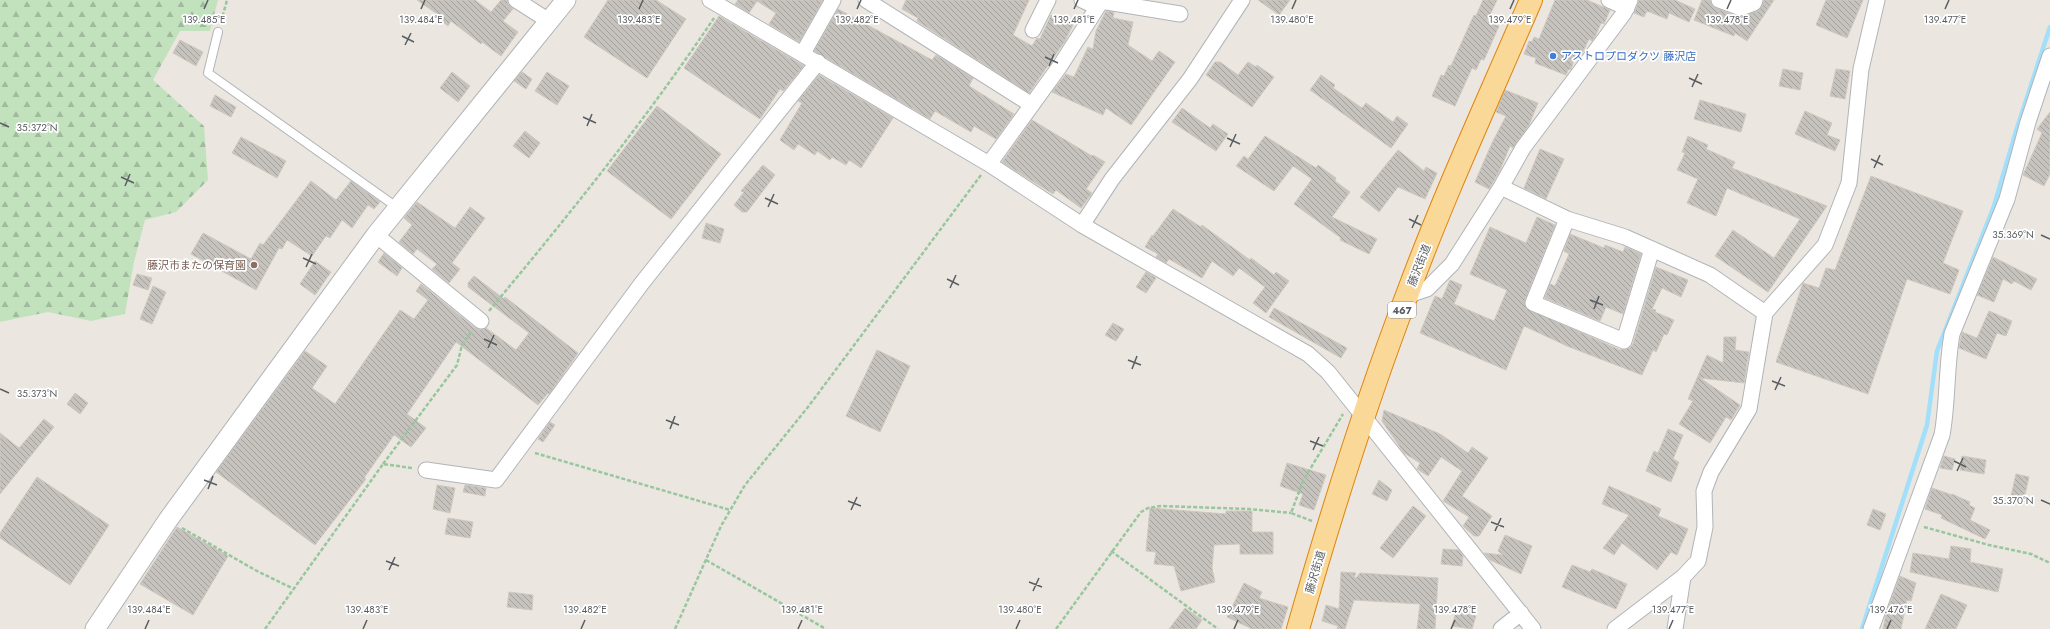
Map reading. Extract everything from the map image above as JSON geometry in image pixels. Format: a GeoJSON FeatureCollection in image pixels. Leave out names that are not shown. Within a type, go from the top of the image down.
{"type":"FeatureCollection","features":[{"type":"Feature","properties":{"kind":"highway","name":"藤沢街道"},"geometry":{"type":"LineString","coordinates":[[1298,629],[1328,527],[1358,409],[1448,192],[1531,0]]}},
{"type":"Feature","properties":{"kind":"street"},"geometry":{"type":"LineString","coordinates":[[516,0],[549,21]]}},
{"type":"Feature","properties":{"kind":"street"},"geometry":{"type":"LineString","coordinates":[[95,629],[168,520],[376,235],[566,0]]}},
{"type":"Feature","properties":{"kind":"street"},"geometry":{"type":"LineString","coordinates":[[803,53],[833,0]]}},
{"type":"Feature","properties":{"kind":"street"},"geometry":{"type":"LineString","coordinates":[[866,0],[1032,105]]}},
{"type":"Feature","properties":{"kind":"street"},"geometry":{"type":"LineString","coordinates":[[1033,30],[1048,0]]}},
{"type":"Feature","properties":{"kind":"street"},"geometry":{"type":"LineString","coordinates":[[1082,0],[1180,14]]}},
{"type":"Feature","properties":{"kind":"street"},"geometry":{"type":"LineString","coordinates":[[1082,225],[1116,173],[1190,79],[1242,0]]}},
{"type":"Feature","properties":{"kind":"street"},"geometry":{"type":"LineString","coordinates":[[1406,296],[1427,289],[1452,264],[1502,187],[1523,148],[1628,4],[1609,0]]}},
{"type":"Feature","properties":{"kind":"street"},"geometry":{"type":"LineString","coordinates":[[1719,0],[1741,8],[1754,3],[1755,0]]}},
{"type":"Feature","properties":{"kind":"street"},"geometry":{"type":"LineString","coordinates":[[1615,629],[1683,577],[1698,561],[1705,527],[1704,491],[1711,472],[1749,409],[1765,313],[1825,245],[1849,183],[1861,69],[1877,0]]}},
{"type":"Feature","properties":{"kind":"street"},"geometry":{"type":"LineString","coordinates":[[989,164],[1060,66],[1100,3]]}},
{"type":"Feature","properties":{"kind":"street"},"geometry":{"type":"LineString","coordinates":[[723,4],[989,164],[1082,225],[1308,354],[1328,372],[1533,629]]}},
{"type":"Feature","properties":{"kind":"street"},"geometry":{"type":"LineString","coordinates":[[1871,629],[1942,436],[1947,410],[1948,355],[1952,334],[2007,199],[2028,122],[2050,56]]}},
{"type":"Feature","properties":{"kind":"street"},"geometry":{"type":"LineString","coordinates":[[426,470],[496,480],[642,283],[727,178],[763,129],[818,62]]}},
{"type":"Feature","properties":{"kind":"street"},"geometry":{"type":"LineString","coordinates":[[1502,187],[1567,219],[1624,237],[1710,275],[1765,313]]}},
{"type":"Feature","properties":{"kind":"street"},"geometry":{"type":"LineString","coordinates":[[1567,219],[1533,303],[1624,341],[1652,249]]}},
{"type":"Feature","properties":{"kind":"street"},"geometry":{"type":"LineString","coordinates":[[376,235],[481,321]]}},
{"type":"Feature","properties":{"kind":"street"},"geometry":{"type":"LineString","coordinates":[[1675,629],[1683,577]]}},
{"type":"Feature","properties":{"kind":"street"},"geometry":{"type":"LineString","coordinates":[[1502,629],[1521,613]]}},
{"type":"Feature","properties":{"kind":"lane"},"geometry":{"type":"LineString","coordinates":[[218,32],[208,73],[398,208]]}},
{"type":"Feature","properties":{"kind":"path"},"geometry":{"type":"LineString","coordinates":[[218,32],[227,0]]}},
{"type":"Feature","properties":{"kind":"path"},"geometry":{"type":"LineString","coordinates":[[265,629],[383,464],[457,365],[462,345],[605,170],[677,72],[723,4]]}},
{"type":"Feature","properties":{"kind":"path"},"geometry":{"type":"LineString","coordinates":[[675,629],[730,510],[745,485],[808,407],[989,164]]}},
{"type":"Feature","properties":{"kind":"path"},"geometry":{"type":"LineString","coordinates":[[1291,513],[1303,481],[1358,409]]}},
{"type":"Feature","properties":{"kind":"path"},"geometry":{"type":"LineString","coordinates":[[520,447],[554,459],[730,510]]}},
{"type":"Feature","properties":{"kind":"path"},"geometry":{"type":"LineString","coordinates":[[383,464],[426,470]]}},
{"type":"Feature","properties":{"kind":"path"},"geometry":{"type":"LineString","coordinates":[[1056,629],[1141,512],[1148,508],[1161,506],[1249,509],[1291,513],[1328,527]]}},
{"type":"Feature","properties":{"kind":"path"},"geometry":{"type":"LineString","coordinates":[[168,520],[257,571],[294,589]]}},
{"type":"Feature","properties":{"kind":"path"},"geometry":{"type":"LineString","coordinates":[[1910,523],[1989,545],[2031,554],[2050,563]]}},
{"type":"Feature","properties":{"kind":"path"},"geometry":{"type":"LineString","coordinates":[[1112,551],[1218,629]]}},
{"type":"Feature","properties":{"kind":"path"},"geometry":{"type":"LineString","coordinates":[[706,560],[826,629]]}},
{"type":"Feature","properties":{"kind":"green space"},"geometry":{"type":"Polygon","coordinates":[[[0,0],[218,0],[210,31],[180,31],[153,80],[204,126],[208,180],[176,212],[145,220],[134,262],[125,314],[91,321],[48,312],[0,322],[0,0]]]}},
{"type":"Feature","properties":{"kind":"building"},"geometry":{"type":"Polygon","coordinates":[[[417,0],[475,0],[491,12],[501,0],[507,0],[508,4],[513,9],[503,21],[518,32],[501,56],[482,42],[481,44],[451,21],[448,26],[435,16],[437,14],[417,0]]]}},
{"type":"Feature","properties":{"kind":"building"},"geometry":{"type":"Polygon","coordinates":[[[608,0],[656,0],[686,19],[647,78],[584,37],[608,0]]]}},
{"type":"Feature","properties":{"kind":"building"},"geometry":{"type":"Polygon","coordinates":[[[738,0],[823,0],[799,42],[769,24],[776,13],[757,1],[749,13],[735,4],[738,0]]]}},
{"type":"Feature","properties":{"kind":"building"},"geometry":{"type":"Polygon","coordinates":[[[906,0],[1029,0],[1013,35],[1032,46],[1037,38],[1040,39],[1051,15],[1073,25],[1065,41],[1029,93],[917,21],[918,18],[902,9],[906,0]]]}},
{"type":"Feature","properties":{"kind":"building"},"geometry":{"type":"Polygon","coordinates":[[[1258,0],[1290,0],[1279,15],[1258,0]]]}},
{"type":"Feature","properties":{"kind":"building"},"geometry":{"type":"Polygon","coordinates":[[[1483,0],[1497,0],[1487,21],[1499,26],[1484,60],[1481,59],[1476,70],[1472,68],[1455,106],[1432,96],[1441,75],[1444,76],[1449,65],[1451,66],[1474,15],[1476,16],[1483,0]]]}},
{"type":"Feature","properties":{"kind":"building"},"geometry":{"type":"Polygon","coordinates":[[[1555,0],[1587,0],[1610,10],[1604,24],[1601,23],[1592,41],[1589,39],[1582,54],[1577,52],[1571,69],[1568,70],[1566,75],[1535,63],[1536,58],[1524,54],[1529,41],[1532,42],[1534,37],[1539,39],[1555,0]]]}},
{"type":"Feature","properties":{"kind":"building"},"geometry":{"type":"Polygon","coordinates":[[[1639,0],[1675,0],[1695,9],[1689,22],[1669,13],[1667,19],[1647,11],[1644,17],[1634,13],[1639,0]]]}},
{"type":"Feature","properties":{"kind":"building"},"geometry":{"type":"Polygon","coordinates":[[[1702,0],[1710,0],[1712,5],[1716,8],[1738,17],[1758,11],[1764,0],[1774,0],[1747,41],[1735,33],[1734,36],[1694,20],[1702,0]]]}},
{"type":"Feature","properties":{"kind":"building"},"geometry":{"type":"Polygon","coordinates":[[[1826,0],[1863,0],[1847,38],[1816,25],[1826,0]]]}},
{"type":"Feature","properties":{"kind":"building"},"geometry":{"type":"Polygon","coordinates":[[[838,9],[932,60],[936,55],[973,78],[969,86],[1014,114],[996,139],[974,126],[971,132],[935,111],[930,119],[814,51],[838,9]]]}},
{"type":"Feature","properties":{"kind":"building"},"geometry":{"type":"Polygon","coordinates":[[[1106,11],[1114,12],[1113,18],[1133,22],[1128,45],[1152,61],[1159,51],[1175,62],[1131,125],[1106,108],[1103,115],[1052,92],[1066,74],[1074,77],[1088,47],[1093,49],[1096,31],[1106,11]]]}},
{"type":"Feature","properties":{"kind":"building"},"geometry":{"type":"Polygon","coordinates":[[[719,16],[804,66],[783,91],[780,89],[760,119],[684,68],[719,16]]]}},
{"type":"Feature","properties":{"kind":"building"},"geometry":{"type":"Polygon","coordinates":[[[180,40],[203,52],[196,66],[173,53],[180,40]]]}},
{"type":"Feature","properties":{"kind":"building"},"geometry":{"type":"Polygon","coordinates":[[[1215,62],[1220,62],[1238,75],[1248,62],[1256,67],[1257,65],[1274,77],[1252,107],[1206,75],[1215,62]]]}},
{"type":"Feature","properties":{"kind":"building"},"geometry":{"type":"Polygon","coordinates":[[[1783,69],[1803,73],[1800,90],[1779,86],[1783,69]]]}},
{"type":"Feature","properties":{"kind":"building"},"geometry":{"type":"Polygon","coordinates":[[[1836,69],[1850,71],[1845,99],[1830,96],[1836,69]]]}},
{"type":"Feature","properties":{"kind":"building"},"geometry":{"type":"Polygon","coordinates":[[[452,72],[470,86],[458,102],[440,88],[452,72]]]}},
{"type":"Feature","properties":{"kind":"building"},"geometry":{"type":"Polygon","coordinates":[[[522,72],[532,79],[526,89],[514,81],[522,72]]]}},
{"type":"Feature","properties":{"kind":"building"},"geometry":{"type":"Polygon","coordinates":[[[547,72],[569,86],[557,105],[535,91],[547,72]]]}},
{"type":"Feature","properties":{"kind":"building"},"geometry":{"type":"Polygon","coordinates":[[[819,75],[893,118],[861,168],[849,160],[846,165],[832,157],[830,160],[817,151],[815,155],[798,144],[794,150],[780,140],[802,103],[798,101],[819,75]]]}},
{"type":"Feature","properties":{"kind":"building"},"geometry":{"type":"Polygon","coordinates":[[[1321,75],[1335,85],[1333,88],[1362,108],[1366,103],[1393,122],[1397,116],[1408,124],[1391,148],[1310,90],[1321,75]]]}},
{"type":"Feature","properties":{"kind":"building"},"geometry":{"type":"Polygon","coordinates":[[[1505,90],[1538,103],[1529,125],[1513,148],[1510,146],[1500,170],[1489,189],[1475,182],[1506,116],[1496,112],[1505,90]]]}},
{"type":"Feature","properties":{"kind":"building"},"geometry":{"type":"Polygon","coordinates":[[[215,95],[236,107],[231,117],[210,106],[215,95]]]}},
{"type":"Feature","properties":{"kind":"building"},"geometry":{"type":"Polygon","coordinates":[[[1700,100],[1746,114],[1741,132],[1694,119],[1700,100]]]}},
{"type":"Feature","properties":{"kind":"building"},"geometry":{"type":"Polygon","coordinates":[[[657,106],[721,154],[671,219],[607,171],[657,106]]]}},
{"type":"Feature","properties":{"kind":"building"},"geometry":{"type":"Polygon","coordinates":[[[1182,108],[1210,128],[1213,124],[1228,134],[1216,151],[1172,122],[1182,108]]]}},
{"type":"Feature","properties":{"kind":"building"},"geometry":{"type":"Polygon","coordinates":[[[1805,111],[1832,123],[1827,135],[1840,140],[1835,151],[1795,134],[1805,111]]]}},
{"type":"Feature","properties":{"kind":"building"},"geometry":{"type":"Polygon","coordinates":[[[2050,112],[2050,174],[2044,186],[2023,175],[2042,133],[2037,129],[2050,112]]]}},
{"type":"Feature","properties":{"kind":"building"},"geometry":{"type":"Polygon","coordinates":[[[1032,120],[1092,156],[1093,155],[1105,162],[1086,189],[1092,193],[1081,208],[1056,190],[1053,194],[1002,162],[1032,120]]]}},
{"type":"Feature","properties":{"kind":"building"},"geometry":{"type":"Polygon","coordinates":[[[525,131],[540,143],[529,158],[513,146],[525,131]]]}},
{"type":"Feature","properties":{"kind":"building"},"geometry":{"type":"Polygon","coordinates":[[[1265,136],[1316,168],[1318,165],[1336,178],[1335,181],[1350,192],[1332,217],[1377,239],[1369,254],[1340,240],[1341,238],[1294,204],[1312,179],[1293,166],[1274,191],[1236,166],[1244,156],[1248,159],[1265,136]]]}},
{"type":"Feature","properties":{"kind":"building"},"geometry":{"type":"Polygon","coordinates":[[[1688,136],[1708,145],[1706,149],[1735,162],[1732,168],[1827,206],[1768,292],[1715,256],[1733,230],[1774,258],[1800,219],[1727,188],[1716,216],[1687,203],[1698,179],[1677,170],[1685,153],[1682,152],[1688,136]]]}},
{"type":"Feature","properties":{"kind":"building"},"geometry":{"type":"Polygon","coordinates":[[[241,137],[286,161],[277,178],[232,153],[241,137]]]}},
{"type":"Feature","properties":{"kind":"building"},"geometry":{"type":"Polygon","coordinates":[[[1540,149],[1564,159],[1546,199],[1524,188],[1540,149]]]}},
{"type":"Feature","properties":{"kind":"building"},"geometry":{"type":"Polygon","coordinates":[[[1398,150],[1424,171],[1426,167],[1437,173],[1425,199],[1398,187],[1379,212],[1360,197],[1398,150]]]}},
{"type":"Feature","properties":{"kind":"building"},"geometry":{"type":"Polygon","coordinates":[[[763,165],[775,175],[747,212],[742,212],[734,205],[744,192],[741,191],[763,165]]]}},
{"type":"Feature","properties":{"kind":"building"},"geometry":{"type":"Polygon","coordinates":[[[1871,176],[1963,211],[1943,263],[1959,270],[1950,294],[1907,279],[1868,394],[1776,362],[1803,283],[1819,288],[1826,268],[1835,270],[1871,176]]]}},
{"type":"Feature","properties":{"kind":"building"},"geometry":{"type":"Polygon","coordinates":[[[311,181],[336,200],[351,181],[380,202],[374,209],[368,205],[352,228],[342,220],[330,238],[326,236],[312,256],[287,240],[282,249],[279,248],[256,290],[191,254],[203,233],[251,259],[260,243],[263,245],[311,181]]]}},
{"type":"Feature","properties":{"kind":"building"},"geometry":{"type":"Polygon","coordinates":[[[417,202],[455,228],[470,207],[485,218],[452,263],[460,269],[449,283],[432,269],[437,264],[417,249],[413,254],[399,242],[412,225],[404,218],[417,202]]]}},
{"type":"Feature","properties":{"kind":"building"},"geometry":{"type":"Polygon","coordinates":[[[1173,209],[1201,227],[1202,225],[1250,260],[1251,258],[1274,275],[1276,272],[1289,281],[1266,313],[1253,303],[1265,287],[1239,268],[1233,276],[1212,261],[1202,278],[1169,259],[1166,263],[1156,257],[1158,254],[1145,247],[1152,235],[1153,236],[1173,209]]]}},
{"type":"Feature","properties":{"kind":"building"},"geometry":{"type":"Polygon","coordinates":[[[1537,217],[1555,225],[1525,300],[1526,308],[1620,350],[1630,348],[1633,344],[1656,267],[1688,280],[1681,297],[1662,288],[1652,309],[1656,310],[1655,312],[1674,320],[1667,335],[1664,334],[1656,352],[1653,350],[1642,375],[1567,346],[1524,326],[1506,370],[1420,333],[1435,296],[1442,299],[1450,280],[1462,285],[1454,304],[1494,321],[1507,290],[1470,274],[1490,227],[1526,243],[1537,217]]]}},
{"type":"Feature","properties":{"kind":"building"},"geometry":{"type":"Polygon","coordinates":[[[706,223],[724,229],[720,243],[702,238],[706,223]]]}},
{"type":"Feature","properties":{"kind":"building"},"geometry":{"type":"Polygon","coordinates":[[[1570,234],[1604,248],[1605,245],[1623,252],[1625,247],[1641,254],[1623,314],[1606,307],[1600,321],[1545,298],[1550,284],[1555,286],[1569,254],[1564,251],[1570,234]]]}},
{"type":"Feature","properties":{"kind":"building"},"geometry":{"type":"Polygon","coordinates":[[[384,253],[402,268],[397,276],[378,262],[384,253]]]}},
{"type":"Feature","properties":{"kind":"building"},"geometry":{"type":"Polygon","coordinates":[[[1993,257],[2037,279],[2031,290],[2014,281],[2012,284],[2003,279],[1994,302],[1977,295],[1993,257]]]}},
{"type":"Feature","properties":{"kind":"building"},"geometry":{"type":"Polygon","coordinates":[[[315,261],[331,272],[315,295],[300,284],[315,261]]]}},
{"type":"Feature","properties":{"kind":"building"},"geometry":{"type":"Polygon","coordinates":[[[1146,272],[1156,278],[1146,293],[1136,287],[1146,272]]]}},
{"type":"Feature","properties":{"kind":"building"},"geometry":{"type":"Polygon","coordinates":[[[137,274],[152,278],[148,290],[133,285],[137,274]]]}},
{"type":"Feature","properties":{"kind":"building"},"geometry":{"type":"Polygon","coordinates":[[[474,276],[504,299],[505,297],[578,353],[549,394],[548,393],[538,405],[456,342],[407,414],[426,428],[411,447],[394,435],[364,478],[366,479],[315,545],[216,472],[305,351],[327,366],[312,388],[335,404],[400,310],[414,319],[428,300],[416,291],[421,284],[475,328],[480,330],[486,328],[516,350],[529,333],[468,287],[468,283],[474,276]]]}},
{"type":"Feature","properties":{"kind":"building"},"geometry":{"type":"Polygon","coordinates":[[[153,286],[166,292],[152,324],[140,319],[153,286]]]}},
{"type":"Feature","properties":{"kind":"building"},"geometry":{"type":"Polygon","coordinates":[[[1274,308],[1347,348],[1341,358],[1269,317],[1274,308]]]}},
{"type":"Feature","properties":{"kind":"building"},"geometry":{"type":"Polygon","coordinates":[[[1989,311],[2012,321],[2006,336],[1997,333],[1986,359],[1959,348],[1962,332],[1977,338],[1989,311]]]}},
{"type":"Feature","properties":{"kind":"building"},"geometry":{"type":"Polygon","coordinates":[[[1113,323],[1124,329],[1116,341],[1105,335],[1113,323]]]}},
{"type":"Feature","properties":{"kind":"building"},"geometry":{"type":"Polygon","coordinates":[[[1724,337],[1736,337],[1735,350],[1749,352],[1744,383],[1700,378],[1740,405],[1731,420],[1726,417],[1710,443],[1679,424],[1693,401],[1688,399],[1707,355],[1723,363],[1724,337]]]}},
{"type":"Feature","properties":{"kind":"building"},"geometry":{"type":"Polygon","coordinates":[[[877,350],[910,366],[880,432],[846,416],[877,350]]]}},
{"type":"Feature","properties":{"kind":"building"},"geometry":{"type":"Polygon","coordinates":[[[75,393],[88,403],[80,414],[67,404],[75,393]]]}},
{"type":"Feature","properties":{"kind":"building"},"geometry":{"type":"Polygon","coordinates":[[[1384,410],[1440,434],[1468,453],[1472,447],[1488,458],[1462,496],[1492,516],[1479,536],[1474,536],[1463,526],[1469,517],[1443,501],[1462,471],[1441,457],[1428,476],[1417,469],[1420,463],[1404,453],[1382,421],[1384,410]]]}},
{"type":"Feature","properties":{"kind":"building"},"geometry":{"type":"Polygon","coordinates":[[[44,419],[54,427],[0,494],[0,433],[19,448],[44,419]]]}},
{"type":"Feature","properties":{"kind":"building"},"geometry":{"type":"Polygon","coordinates":[[[550,422],[555,425],[543,442],[538,439],[550,422]]]}},
{"type":"Feature","properties":{"kind":"building"},"geometry":{"type":"Polygon","coordinates":[[[1668,429],[1683,435],[1673,459],[1679,462],[1671,482],[1646,471],[1654,451],[1658,453],[1668,429]]]}},
{"type":"Feature","properties":{"kind":"building"},"geometry":{"type":"Polygon","coordinates":[[[1944,456],[1955,459],[1952,470],[1940,468],[1944,456]]]}},
{"type":"Feature","properties":{"kind":"building"},"geometry":{"type":"Polygon","coordinates":[[[1962,456],[1986,460],[1984,474],[1960,470],[1962,456]]]}},
{"type":"Feature","properties":{"kind":"building"},"geometry":{"type":"Polygon","coordinates":[[[1287,463],[1326,475],[1314,510],[1299,505],[1303,494],[1280,486],[1287,463]]]}},
{"type":"Feature","properties":{"kind":"building"},"geometry":{"type":"Polygon","coordinates":[[[2016,474],[2029,477],[2024,499],[2011,496],[2016,474]]]}},
{"type":"Feature","properties":{"kind":"building"},"geometry":{"type":"Polygon","coordinates":[[[37,477],[109,525],[70,585],[0,538],[0,533],[37,477]]]}},
{"type":"Feature","properties":{"kind":"building"},"geometry":{"type":"Polygon","coordinates":[[[1379,480],[1392,490],[1387,501],[1372,494],[1379,480]]]}},
{"type":"Feature","properties":{"kind":"building"},"geometry":{"type":"Polygon","coordinates":[[[437,485],[455,488],[450,513],[433,509],[437,485]]]}},
{"type":"Feature","properties":{"kind":"building"},"geometry":{"type":"Polygon","coordinates":[[[465,485],[486,488],[485,496],[463,492],[465,485]]]}},
{"type":"Feature","properties":{"kind":"building"},"geometry":{"type":"Polygon","coordinates":[[[1609,486],[1661,509],[1658,516],[1688,529],[1677,555],[1671,552],[1657,570],[1622,543],[1614,555],[1603,548],[1629,515],[1602,504],[1609,486]]]}},
{"type":"Feature","properties":{"kind":"building"},"geometry":{"type":"Polygon","coordinates":[[[1932,488],[1952,494],[1970,502],[1969,505],[1975,508],[1970,520],[1990,530],[1985,539],[1941,518],[1942,515],[1925,509],[1932,488]]]}},
{"type":"Feature","properties":{"kind":"building"},"geometry":{"type":"Polygon","coordinates":[[[1413,506],[1426,516],[1393,558],[1380,548],[1413,506]]]}},
{"type":"Feature","properties":{"kind":"building"},"geometry":{"type":"Polygon","coordinates":[[[1150,508],[1226,514],[1226,511],[1252,511],[1252,532],[1273,532],[1273,554],[1240,554],[1240,544],[1214,545],[1212,568],[1215,582],[1181,591],[1174,566],[1154,564],[1156,552],[1146,551],[1150,508]]]}},
{"type":"Feature","properties":{"kind":"building"},"geometry":{"type":"Polygon","coordinates":[[[1873,509],[1886,514],[1880,530],[1867,525],[1873,509]]]}},
{"type":"Feature","properties":{"kind":"building"},"geometry":{"type":"Polygon","coordinates":[[[448,518],[473,522],[470,538],[445,534],[448,518]]]}},
{"type":"Feature","properties":{"kind":"building"},"geometry":{"type":"Polygon","coordinates":[[[177,527],[228,556],[193,615],[140,584],[177,527]]]}},
{"type":"Feature","properties":{"kind":"building"},"geometry":{"type":"Polygon","coordinates":[[[1505,535],[1532,546],[1521,574],[1490,560],[1484,553],[1503,555],[1498,551],[1505,535]]]}},
{"type":"Feature","properties":{"kind":"building"},"geometry":{"type":"Polygon","coordinates":[[[1951,546],[1971,549],[1970,562],[2003,569],[1998,592],[1910,572],[1913,553],[1949,559],[1951,546]]]}},
{"type":"Feature","properties":{"kind":"building"},"geometry":{"type":"Polygon","coordinates":[[[1443,549],[1459,550],[1463,556],[1462,566],[1441,564],[1443,549]]]}},
{"type":"Feature","properties":{"kind":"building"},"geometry":{"type":"Polygon","coordinates":[[[1572,565],[1590,572],[1592,569],[1627,584],[1616,609],[1562,587],[1572,565]]]}},
{"type":"Feature","properties":{"kind":"building"},"geometry":{"type":"Polygon","coordinates":[[[1341,572],[1356,573],[1354,577],[1356,578],[1360,573],[1438,578],[1435,629],[1417,629],[1420,604],[1354,600],[1345,629],[1337,629],[1338,626],[1322,621],[1326,605],[1339,609],[1341,572]]]}},
{"type":"Feature","properties":{"kind":"building"},"geometry":{"type":"Polygon","coordinates":[[[1900,576],[1916,583],[1911,601],[1907,600],[1901,629],[1883,629],[1886,614],[1900,576]]]}},
{"type":"Feature","properties":{"kind":"building"},"geometry":{"type":"Polygon","coordinates":[[[1244,583],[1262,592],[1259,598],[1288,607],[1281,629],[1252,629],[1227,617],[1244,583]]]}},
{"type":"Feature","properties":{"kind":"building"},"geometry":{"type":"Polygon","coordinates":[[[509,592],[533,595],[532,610],[507,607],[509,592]]]}},
{"type":"Feature","properties":{"kind":"building"},"geometry":{"type":"Polygon","coordinates":[[[1941,594],[1967,605],[1956,629],[1925,629],[1941,594]]]}},
{"type":"Feature","properties":{"kind":"building"},"geometry":{"type":"Polygon","coordinates":[[[1185,608],[1202,620],[1196,629],[1169,629],[1185,608]]]}},
{"type":"Feature","properties":{"kind":"building"},"geometry":{"type":"Polygon","coordinates":[[[1456,611],[1476,616],[1472,629],[1452,626],[1456,611]]]}},
{"type":"Feature","properties":{"kind":"waterway"},"geometry":{"type":"LineString","coordinates":[[1862,629],[1927,425],[1937,351],[1994,206],[2017,128],[2050,27]]}},
{"type":"Feature","properties":{"kind":"place","name":"アストロプロダクツ 藤沢店"},"geometry":{"type":"Point","coordinates":[1553,56]}},
{"type":"Feature","properties":{"kind":"place","name":"藤沢市またの保育園"},"geometry":{"type":"Point","coordinates":[254,265]}}]}
